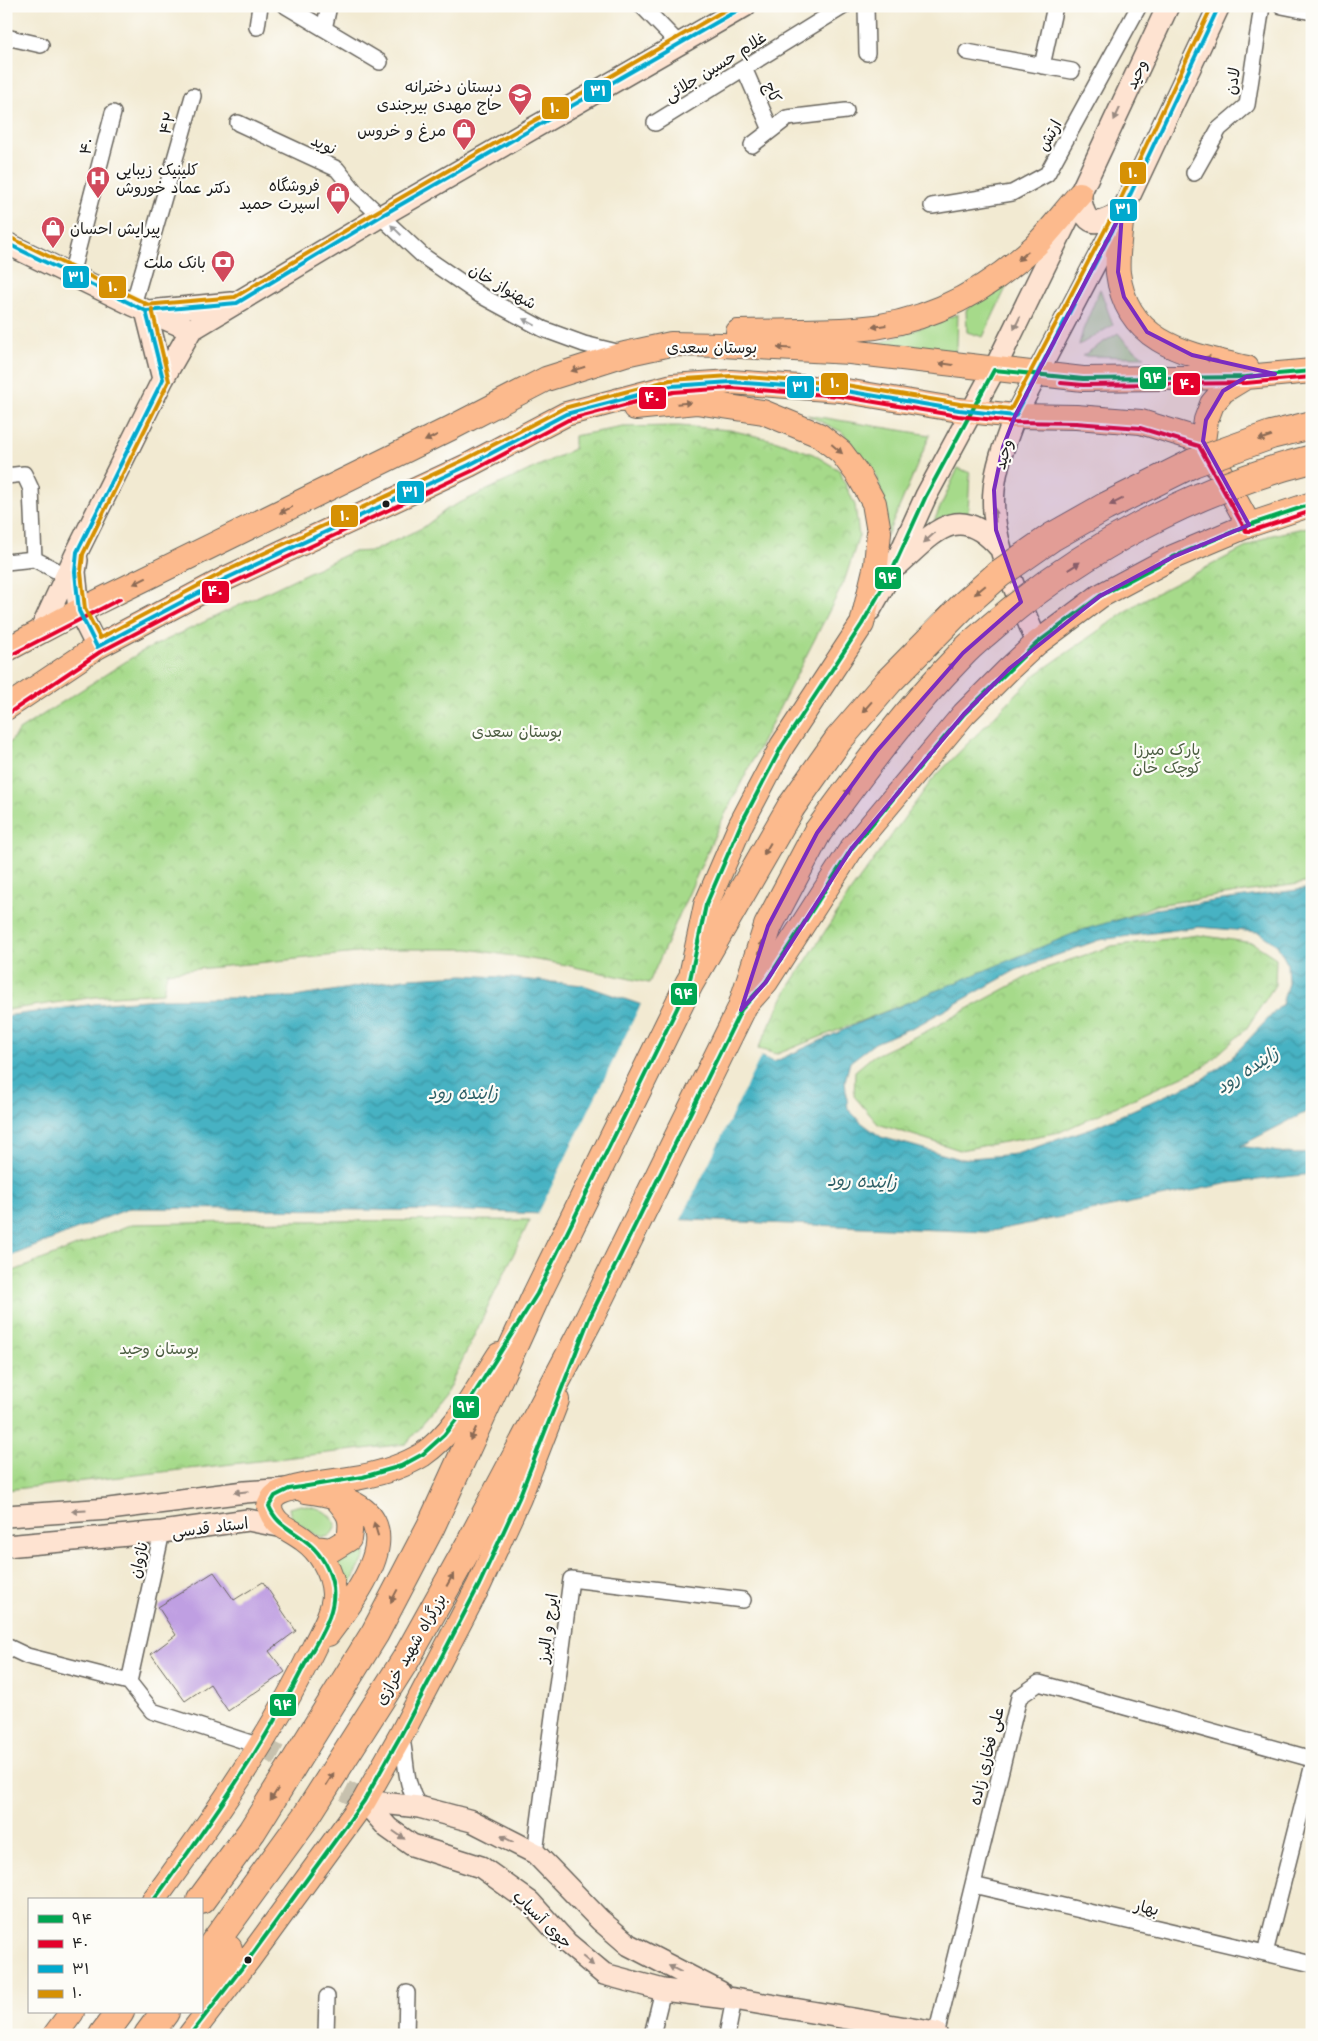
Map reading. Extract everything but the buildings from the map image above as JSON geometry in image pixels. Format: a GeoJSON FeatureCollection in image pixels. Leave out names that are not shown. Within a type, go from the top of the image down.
{"type":"FeatureCollection","features":[{"type":"Feature","properties":{"kind":"highway"},"geometry":{"type":"LineString","coordinates":[[202,1899],[252,1831],[375,1633],[431,1526],[537,1294],[689,984],[791,807],[839,739],[889,681],[965,604],[999,574],[1052,537],[1105,507],[1193,463],[1271,435],[1312,425]]}},
{"type":"Feature","properties":{"kind":"highway","name":"بزرگراه شهید خرازی"},"geometry":{"type":"LineString","coordinates":[[202,1960],[307,1815],[406,1659],[471,1542],[589,1319],[741,1010],[768,926],[817,833],[876,752],[963,653],[1020,603],[1074,565],[1120,538],[1201,496],[1273,469],[1312,459]]}},
{"type":"Feature","properties":{"kind":"highway"},"geometry":{"type":"LineString","coordinates":[[202,1985],[299,1847],[307,1815]]}},
{"type":"Feature","properties":{"kind":"highway"},"geometry":{"type":"LineString","coordinates":[[104,2035],[119,2014]]}},
{"type":"Feature","properties":{"kind":"highway"},"geometry":{"type":"LineString","coordinates":[[148,2035],[164,2014]]}},
{"type":"Feature","properties":{"kind":"highway"},"geometry":{"type":"LineString","coordinates":[[167,2035],[182,2014]]}},
{"type":"Feature","properties":{"kind":"main road"},"geometry":{"type":"LineString","coordinates":[[40,632],[77,552],[163,379],[191,330],[381,216],[745,6]]}},
{"type":"Feature","properties":{"kind":"main road","name":"وحید"},"geometry":{"type":"LineString","coordinates":[[862,624],[892,570],[926,496],[994,370],[1080,194],[1168,6]]}},
{"type":"Feature","properties":{"kind":"main road","name":"وحید"},"geometry":{"type":"LineString","coordinates":[[1037,643],[1000,548],[996,530],[994,490],[1004,447],[1015,416],[1122,212],[1219,6]]}},
{"type":"Feature","properties":{"kind":"main road"},"geometry":{"type":"LineString","coordinates":[[1080,194],[1084,215],[1090,221],[1098,223],[1122,212],[1118,272],[1124,297],[1147,332],[1164,344],[1192,355],[1275,374]]}},
{"type":"Feature","properties":{"kind":"main road"},"geometry":{"type":"LineString","coordinates":[[671,344],[724,332],[856,329],[894,324],[944,309],[976,291],[1010,267],[1036,244],[1080,194]]}},
{"type":"Feature","properties":{"kind":"main road"},"geometry":{"type":"LineString","coordinates":[[6,243],[140,308],[191,330]]}},
{"type":"Feature","properties":{"kind":"main road"},"geometry":{"type":"LineString","coordinates":[[140,308],[237,303]]}},
{"type":"Feature","properties":{"kind":"main road"},"geometry":{"type":"LineString","coordinates":[[140,308],[163,379]]}},
{"type":"Feature","properties":{"kind":"main road","name":"بوستان سعدی"},"geometry":{"type":"LineString","coordinates":[[6,650],[79,611],[546,379],[625,354],[671,344],[850,352],[1084,379],[1246,377],[1312,371]]}},
{"type":"Feature","properties":{"kind":"main road"},"geometry":{"type":"LineString","coordinates":[[1246,377],[1223,391],[1212,404],[1206,420],[1203,441],[1249,525]]}},
{"type":"Feature","properties":{"kind":"main road"},"geometry":{"type":"LineString","coordinates":[[6,708],[97,647],[227,578],[468,466],[566,414],[672,386],[731,382],[840,390],[1015,416],[1076,417],[1141,422],[1203,441]]}},
{"type":"Feature","properties":{"kind":"main road"},"geometry":{"type":"LineString","coordinates":[[566,414],[696,402],[763,412],[819,435],[841,452],[859,476],[874,502],[879,532],[876,565],[862,624],[782,746],[741,824],[706,906],[689,984]]}},
{"type":"Feature","properties":{"kind":"main road"},"geometry":{"type":"LineString","coordinates":[[741,1010],[766,982],[852,848],[964,714],[1037,643],[1100,596],[1173,556],[1249,525],[1312,504]]}},
{"type":"Feature","properties":{"kind":"main road"},"geometry":{"type":"LineString","coordinates":[[892,570],[936,531],[955,523],[976,527],[990,537],[1000,548]]}},
{"type":"Feature","properties":{"kind":"main road"},"geometry":{"type":"LineString","coordinates":[[77,552],[75,572],[79,611],[97,647]]}},
{"type":"Feature","properties":{"kind":"main road"},"geometry":{"type":"LineString","coordinates":[[284,1528],[273,1517],[269,1506],[274,1496],[290,1489],[362,1477],[402,1466],[423,1454],[444,1435],[464,1410],[537,1294]]}},
{"type":"Feature","properties":{"kind":"main road"},"geometry":{"type":"LineString","coordinates":[[190,2035],[248,1960],[364,1801],[401,1735],[479,1585],[519,1498],[589,1319]]}},
{"type":"Feature","properties":{"kind":"main road"},"geometry":{"type":"LineString","coordinates":[[155,1898],[260,1746],[308,1661],[350,1604],[369,1573],[376,1554],[378,1537],[374,1520],[354,1503],[335,1496],[290,1489]]}},
{"type":"Feature","properties":{"kind":"main road","name":"استاد قدسی"},"geometry":{"type":"LineString","coordinates":[[6,1516],[109,1509],[245,1492],[290,1489]]}},
{"type":"Feature","properties":{"kind":"main road"},"geometry":{"type":"LineString","coordinates":[[314,1548],[331,1550],[349,1539],[351,1525],[349,1513],[335,1496]]}},
{"type":"Feature","properties":{"kind":"main road","name":"استاد قدسی"},"geometry":{"type":"LineString","coordinates":[[6,1546],[162,1532],[248,1520],[284,1528],[303,1539],[324,1560],[334,1594],[328,1618],[308,1661]]}},
{"type":"Feature","properties":{"kind":"main road","name":"جوی آسیاب"},"geometry":{"type":"LineString","coordinates":[[364,1801],[419,1807],[472,1821],[535,1853],[600,1920],[630,1945],[734,1999]]}},
{"type":"Feature","properties":{"kind":"main road","name":"جوی آسیاب"},"geometry":{"type":"LineString","coordinates":[[364,1801],[388,1828],[412,1845],[481,1867],[530,1902],[567,1943],[604,1974],[664,1990],[734,1999],[936,2034]]}},
{"type":"Feature","properties":{"kind":"main road"},"geometry":{"type":"LineString","coordinates":[[55,2035],[71,2014]]}},
{"type":"Feature","properties":{"kind":"street"},"geometry":{"type":"LineString","coordinates":[[257,27],[260,6]]}},
{"type":"Feature","properties":{"kind":"street"},"geometry":{"type":"LineString","coordinates":[[286,6],[380,62]]}},
{"type":"Feature","properties":{"kind":"street"},"geometry":{"type":"LineString","coordinates":[[324,29],[329,6]]}},
{"type":"Feature","properties":{"kind":"street"},"geometry":{"type":"LineString","coordinates":[[642,6],[679,44]]}},
{"type":"Feature","properties":{"kind":"street","name":"غلام حسین جلائی"},"geometry":{"type":"LineString","coordinates":[[655,124],[844,6]]}},
{"type":"Feature","properties":{"kind":"street"},"geometry":{"type":"LineString","coordinates":[[866,6],[867,53]]}},
{"type":"Feature","properties":{"kind":"street"},"geometry":{"type":"LineString","coordinates":[[1042,66],[1055,6]]}},
{"type":"Feature","properties":{"kind":"street","name":"ارتش"},"geometry":{"type":"LineString","coordinates":[[932,206],[1012,193],[1047,174],[1139,6]]}},
{"type":"Feature","properties":{"kind":"street","name":"لادن"},"geometry":{"type":"LineString","coordinates":[[1194,173],[1219,129],[1247,105],[1262,6]]}},
{"type":"Feature","properties":{"kind":"street"},"geometry":{"type":"LineString","coordinates":[[1282,6],[1312,12]]}},
{"type":"Feature","properties":{"kind":"street"},"geometry":{"type":"LineString","coordinates":[[6,37],[41,45]]}},
{"type":"Feature","properties":{"kind":"street"},"geometry":{"type":"LineString","coordinates":[[967,52],[1072,71]]}},
{"type":"Feature","properties":{"kind":"street","name":"کاج"},"geometry":{"type":"LineString","coordinates":[[744,68],[771,130]]}},
{"type":"Feature","properties":{"kind":"street","name":"۴۲"},"geometry":{"type":"LineString","coordinates":[[140,308],[193,96]]}},
{"type":"Feature","properties":{"kind":"street"},"geometry":{"type":"LineString","coordinates":[[752,145],[787,118],[846,111]]}},
{"type":"Feature","properties":{"kind":"street","name":"۴۰"},"geometry":{"type":"LineString","coordinates":[[72,275],[113,113]]}},
{"type":"Feature","properties":{"kind":"street","name":"نوید"},"geometry":{"type":"LineString","coordinates":[[238,123],[337,169],[357,194],[381,216]]}},
{"type":"Feature","properties":{"kind":"street","name":"شهنواز خان"},"geometry":{"type":"LineString","coordinates":[[381,216],[423,256],[480,296],[543,329],[584,344],[625,354]]}},
{"type":"Feature","properties":{"kind":"street"},"geometry":{"type":"LineString","coordinates":[[6,476],[24,474],[31,488],[34,559]]}},
{"type":"Feature","properties":{"kind":"street"},"geometry":{"type":"LineString","coordinates":[[6,562],[34,559],[66,576]]}},
{"type":"Feature","properties":{"kind":"street","name":"ناژوان"},"geometry":{"type":"LineString","coordinates":[[129,1682],[162,1532]]}},
{"type":"Feature","properties":{"kind":"street","name":"ایرج و البرز"},"geometry":{"type":"LineString","coordinates":[[535,1853],[571,1579],[743,1600]]}},
{"type":"Feature","properties":{"kind":"street"},"geometry":{"type":"LineString","coordinates":[[6,1646],[27,1656],[129,1682],[152,1711],[260,1746]]}},
{"type":"Feature","properties":{"kind":"street","name":"علی فخاری زاده"},"geometry":{"type":"LineString","coordinates":[[936,2034],[1019,1697],[1039,1683],[1312,1759]]}},
{"type":"Feature","properties":{"kind":"street"},"geometry":{"type":"LineString","coordinates":[[401,1735],[406,1756],[406,1774],[410,1792],[419,1807]]}},
{"type":"Feature","properties":{"kind":"street"},"geometry":{"type":"LineString","coordinates":[[1264,1953],[1312,1768]]}},
{"type":"Feature","properties":{"kind":"street","name":"بهار"},"geometry":{"type":"LineString","coordinates":[[973,1884],[1312,1964]]}},
{"type":"Feature","properties":{"kind":"street"},"geometry":{"type":"LineString","coordinates":[[652,2035],[664,1990]]}},
{"type":"Feature","properties":{"kind":"street"},"geometry":{"type":"LineString","coordinates":[[406,2035],[407,1993]]}},
{"type":"Feature","properties":{"kind":"street"},"geometry":{"type":"LineString","coordinates":[[326,2035],[327,1997]]}},
{"type":"Feature","properties":{"kind":"street"},"geometry":{"type":"LineString","coordinates":[[727,2035],[734,1999]]}},
{"type":"Feature","properties":{"kind":"highlighted area"},"geometry":{"type":"Polygon","coordinates":[[[1122,212],[1118,272],[1124,297],[1147,332],[1192,355],[1275,374],[1246,377],[1223,391],[1206,420],[1203,441],[1249,525],[1173,557],[1100,596],[1010,668],[964,714],[852,848],[766,982],[741,1010],[768,926],[817,833],[876,752],[963,653],[1021,602],[996,530],[994,490],[1003,447],[1015,416],[1122,212]]]}},
{"type":"Feature","properties":{"kind":"green space"},"geometry":{"type":"Polygon","coordinates":[[[1013,273],[983,337],[967,332],[966,310],[1013,273]]]}},
{"type":"Feature","properties":{"kind":"green space"},"geometry":{"type":"Polygon","coordinates":[[[1100,289],[1113,325],[1079,345],[1083,330],[1100,289]]]}},
{"type":"Feature","properties":{"kind":"green space"},"geometry":{"type":"Polygon","coordinates":[[[958,314],[957,346],[952,357],[874,345],[958,314]]]}},
{"type":"Feature","properties":{"kind":"green space"},"geometry":{"type":"Polygon","coordinates":[[[1118,333],[1127,344],[1145,357],[1082,356],[1118,333]]]}},
{"type":"Feature","properties":{"kind":"green space"},"geometry":{"type":"Polygon","coordinates":[[[807,415],[930,435],[887,536],[886,510],[877,477],[842,432],[807,415]]]}},
{"type":"Feature","properties":{"kind":"green space","name":"بوستان سعدی"},"geometry":{"type":"Polygon","coordinates":[[[679,426],[730,430],[777,441],[813,454],[839,470],[855,505],[859,536],[844,582],[717,830],[649,983],[561,964],[469,949],[397,949],[167,972],[163,993],[95,997],[6,1010],[6,748],[19,730],[139,653],[351,552],[373,551],[424,527],[447,509],[574,449],[574,436],[623,427],[679,426]]]}},
{"type":"Feature","properties":{"kind":"green space"},"geometry":{"type":"Polygon","coordinates":[[[958,468],[970,473],[968,513],[946,516],[934,521],[958,468]]]}},
{"type":"Feature","properties":{"kind":"green space","name":"پارک میرزا کوچک خان"},"geometry":{"type":"Polygon","coordinates":[[[1312,526],[1312,882],[1156,905],[777,1054],[758,1049],[786,992],[851,891],[932,780],[1035,675],[1141,601],[1268,536],[1312,526]]]}},
{"type":"Feature","properties":{"kind":"green space"},"geometry":{"type":"Polygon","coordinates":[[[1198,935],[1253,943],[1276,958],[1275,985],[1246,1029],[1205,1066],[1060,1132],[960,1150],[878,1124],[854,1096],[855,1071],[873,1056],[925,1032],[1040,970],[1112,946],[1198,935]]]}},
{"type":"Feature","properties":{"kind":"green space","name":"بوستان وحید"},"geometry":{"type":"Polygon","coordinates":[[[530,1220],[444,1398],[406,1444],[6,1490],[6,1274],[132,1224],[530,1220]]]}},
{"type":"Feature","properties":{"kind":"green space"},"geometry":{"type":"Polygon","coordinates":[[[301,1505],[317,1508],[329,1515],[336,1524],[333,1532],[328,1536],[316,1535],[291,1517],[289,1508],[301,1505]]]}},
{"type":"Feature","properties":{"kind":"green space"},"geometry":{"type":"Polygon","coordinates":[[[358,1523],[365,1540],[365,1557],[342,1599],[334,1556],[358,1523]]]}},
{"type":"Feature","properties":{"kind":"water","name":"زاینده رود"},"geometry":{"type":"Polygon","coordinates":[[[1312,888],[1312,1109],[1240,1146],[1293,1154],[1312,1153],[1312,1174],[1230,1183],[987,1232],[469,1211],[130,1208],[6,1258],[6,1016],[95,1004],[159,999],[295,997],[410,978],[463,975],[499,977],[583,985],[639,1004],[774,1062],[863,1021],[1082,930],[1155,909],[1312,888]],[[1199,927],[1099,940],[1016,970],[918,1025],[875,1043],[850,1062],[845,1081],[848,1109],[862,1123],[881,1137],[960,1159],[1016,1154],[1094,1127],[1205,1078],[1231,1058],[1282,1004],[1288,983],[1287,963],[1277,945],[1258,932],[1199,927]]]}},
{"type":"Feature","properties":{"kind":"pier"},"geometry":{"type":"Polygon","coordinates":[[[642,1002],[762,1054],[680,1222],[537,1216],[642,1002]]]}},
{"type":"Feature","properties":{"kind":"tunnel"},"geometry":{"type":"LineString","coordinates":[[260,1746],[364,1801]]}},
{"type":"Feature","properties":{"kind":"transit line","name":"۱۰"},"geometry":{"type":"LineString","coordinates":[[145,305],[235,297],[378,211],[732,6]]}},
{"type":"Feature","properties":{"kind":"transit line","name":"۳۱"},"geometry":{"type":"LineString","coordinates":[[146,311],[237,303],[381,216],[745,6]]}},
{"type":"Feature","properties":{"kind":"transit line","name":"۱۰"},"geometry":{"type":"LineString","coordinates":[[152,309],[169,381],[83,554],[81,572],[85,609],[100,638],[224,572],[466,459],[564,408],[670,380],[731,376],[840,384],[960,404],[1011,409],[1116,209],[1212,6]]}},
{"type":"Feature","properties":{"kind":"transit line","name":"۳۱"},"geometry":{"type":"LineString","coordinates":[[146,311],[163,379],[77,552],[75,572],[79,611],[97,647],[227,578],[469,465],[566,414],[672,386],[731,382],[840,390],[959,410],[1015,416],[1122,212],[1219,6]]}},
{"type":"Feature","properties":{"kind":"transit line","name":"۱۰"},"geometry":{"type":"LineString","coordinates":[[9,237],[149,305]]}},
{"type":"Feature","properties":{"kind":"transit line","name":"۳۱"},"geometry":{"type":"LineString","coordinates":[[6,243],[146,311]]}},
{"type":"Feature","properties":{"kind":"transit line","name":"۹۴"},"geometry":{"type":"LineString","coordinates":[[994,370],[1083,379],[1246,377],[1312,371]]}},
{"type":"Feature","properties":{"kind":"transit line","name":"۹۴"},"geometry":{"type":"LineString","coordinates":[[155,1898],[216,1813],[255,1753],[291,1692],[322,1633],[333,1603],[332,1582],[325,1564],[318,1553],[308,1543],[283,1525],[275,1517],[269,1506],[275,1496],[289,1489],[363,1477],[401,1466],[423,1454],[444,1435],[464,1410],[537,1294],[689,984],[706,905],[741,824],[782,746],[862,624],[892,571],[926,496],[994,370]]}},
{"type":"Feature","properties":{"kind":"transit line","name":"۴۰"},"geometry":{"type":"LineString","coordinates":[[1061,383],[1083,385],[1246,383],[1312,377]]}},
{"type":"Feature","properties":{"kind":"transit line","name":"۴۰"},"geometry":{"type":"LineString","coordinates":[[9,713],[100,652],[230,584],[472,471],[568,420],[673,392],[731,388],[839,396],[958,416],[1014,422],[1076,423],[1140,428],[1199,446],[1246,531],[1312,511]]}},
{"type":"Feature","properties":{"kind":"transit line","name":"۹۴"},"geometry":{"type":"LineString","coordinates":[[190,2035],[248,1960],[364,1801],[401,1735],[479,1585],[519,1498],[589,1319],[741,1010],[766,982],[852,848],[964,714],[1037,643],[1100,596],[1173,557],[1249,525],[1312,504]]}},
{"type":"Feature","properties":{"kind":"transit line","name":"۴۰"},"geometry":{"type":"LineString","coordinates":[[9,656],[120,599]]}},
{"type":"Feature","properties":{"kind":"place","name":"دبستان دخترانه حاج مهدی بیرجندی"},"geometry":{"type":"Point","coordinates":[520,116]}},
{"type":"Feature","properties":{"kind":"place","name":"مرغ و خروس"},"geometry":{"type":"Point","coordinates":[464,151]}},
{"type":"Feature","properties":{"kind":"place","name":"کلینیک زیبایی دکتر عماد خوروش"},"geometry":{"type":"Point","coordinates":[98,199]}},
{"type":"Feature","properties":{"kind":"place","name":"فروشگاه اسپرت حمید"},"geometry":{"type":"Point","coordinates":[338,215]}},
{"type":"Feature","properties":{"kind":"place","name":"پیرایش احسان"},"geometry":{"type":"Point","coordinates":[53,249]}},
{"type":"Feature","properties":{"kind":"place","name":"بانک ملت"},"geometry":{"type":"Point","coordinates":[223,283]}}]}
